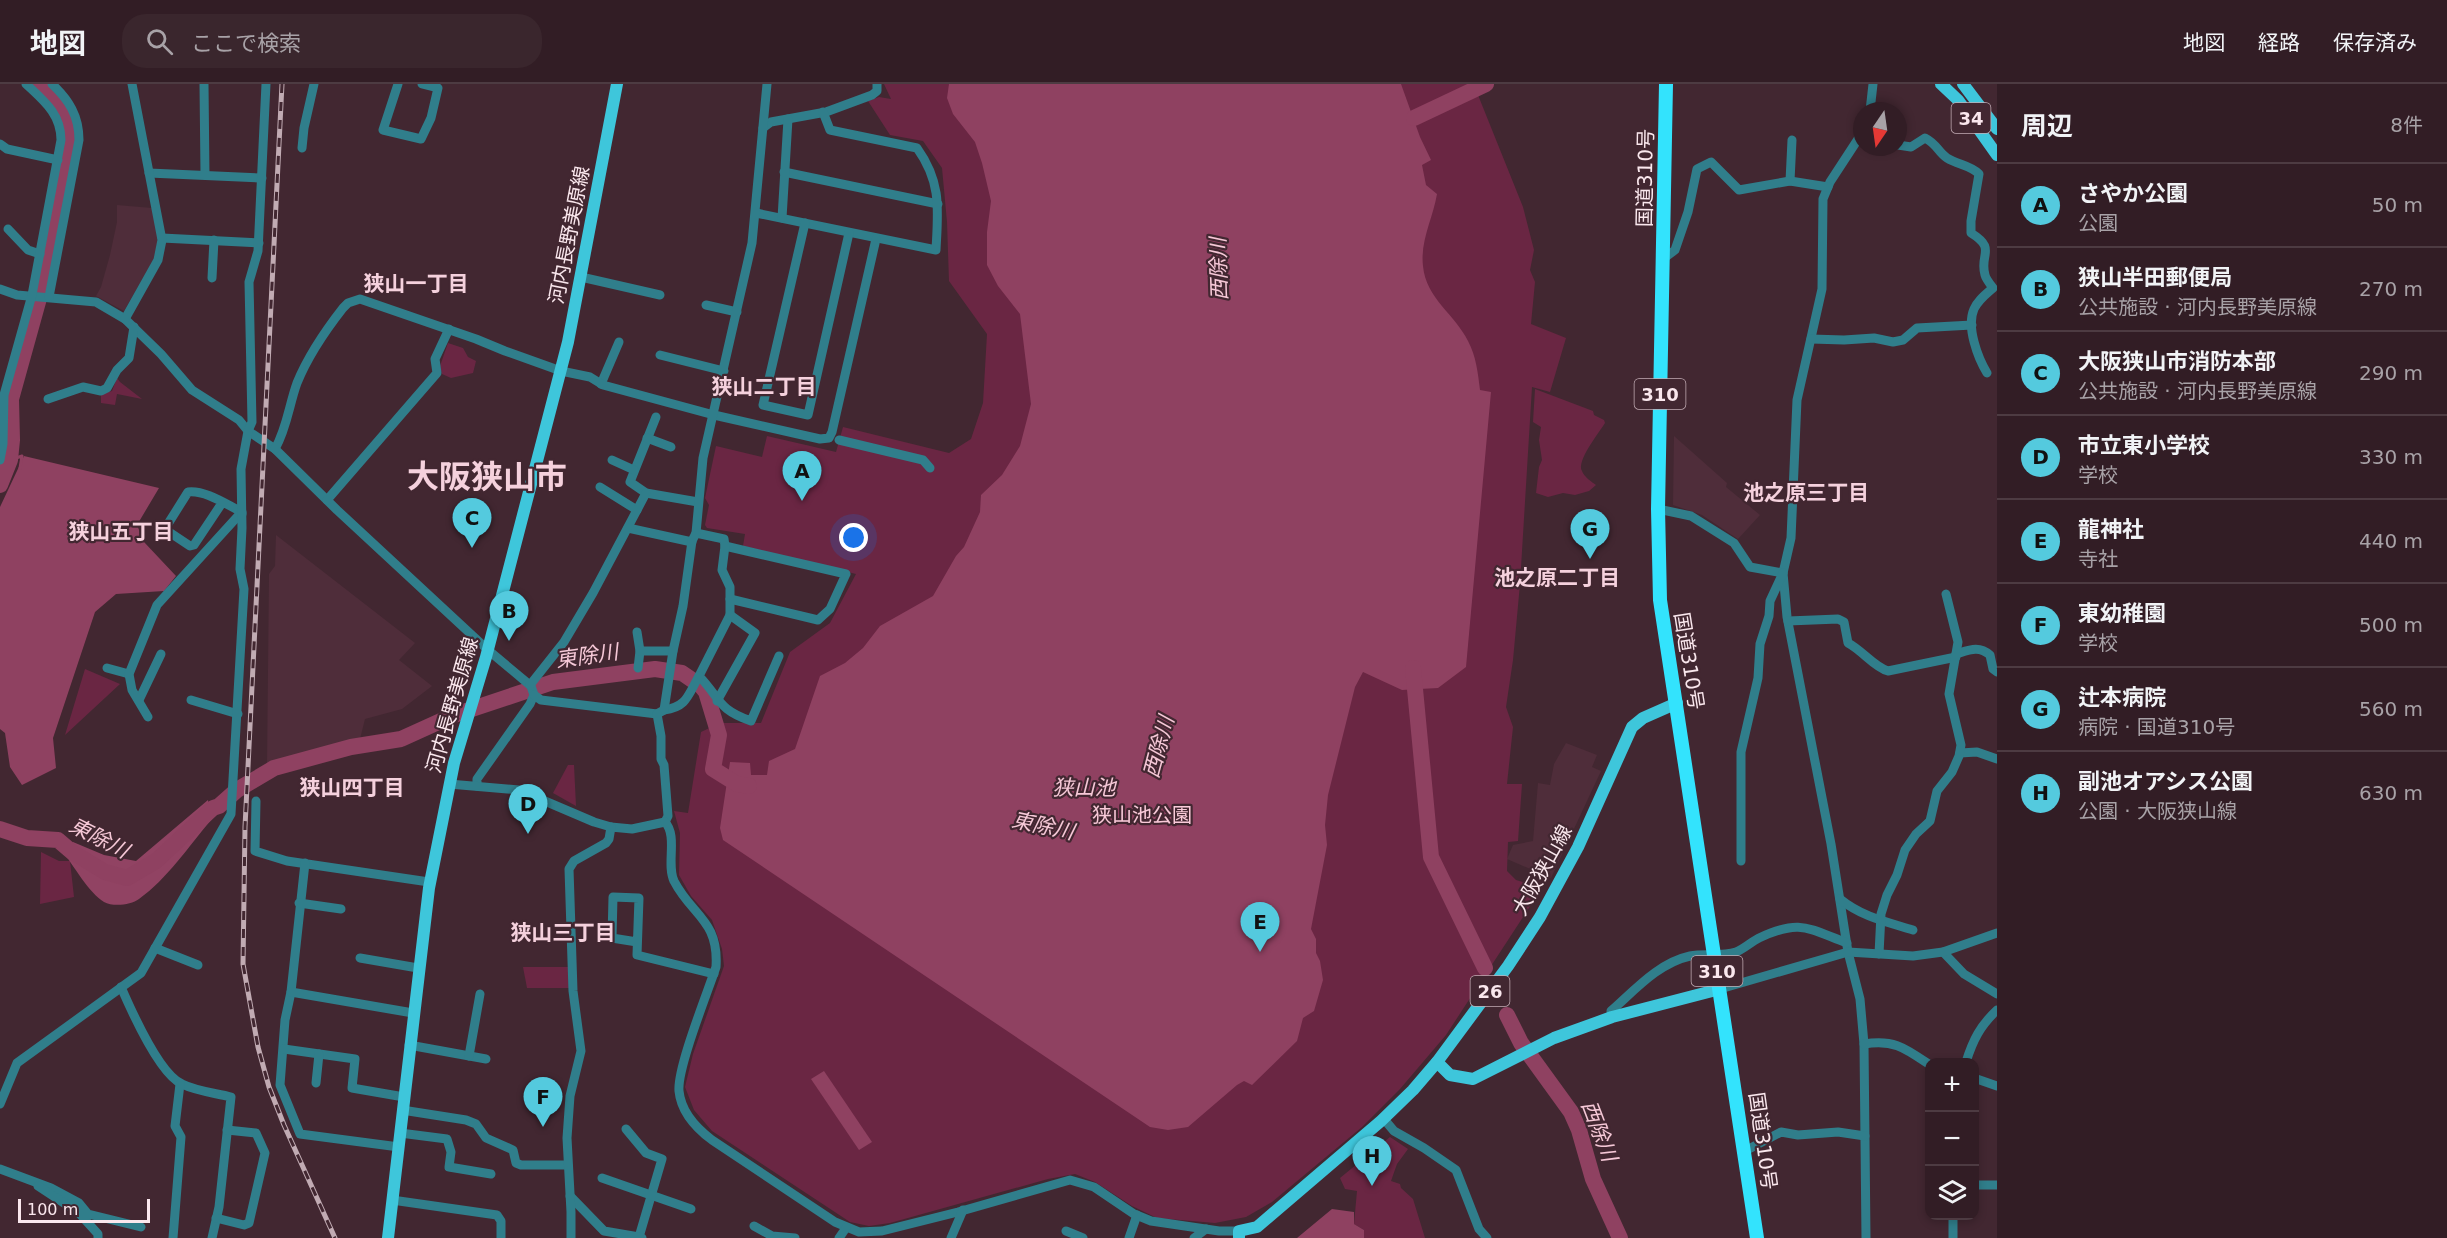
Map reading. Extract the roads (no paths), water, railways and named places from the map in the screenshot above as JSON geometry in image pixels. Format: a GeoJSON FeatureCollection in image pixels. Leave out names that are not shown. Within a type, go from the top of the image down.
{"type":"FeatureCollection","features":[{"type":"Feature","properties":{"kind":"highway","name":"国道310号"},"geometry":{"type":"LineString","coordinates":[[1666,84],[1658,509],[1660,600],[1745,1151],[1756,1238]]}},
{"type":"Feature","properties":{"kind":"main road","name":"河内長野美原線"},"geometry":{"type":"LineString","coordinates":[[388,1238],[429,882],[449,784],[488,650],[561,370],[617,84]]}},
{"type":"Feature","properties":{"kind":"main road","name":"34"},"geometry":{"type":"LineString","coordinates":[[1941,84],[1958,100],[1997,155]]}},
{"type":"Feature","properties":{"kind":"main road","name":"34"},"geometry":{"type":"LineString","coordinates":[[1969,86],[1997,129]]}},
{"type":"Feature","properties":{"kind":"main road","name":"大阪狭山線"},"geometry":{"type":"LineString","coordinates":[[1239,1235],[1257,1227],[1383,1118],[1413,1090],[1437,1062],[1508,966],[1540,917],[1578,847],[1632,727],[1643,718],[1677,704]]}},
{"type":"Feature","properties":{"kind":"main road"},"geometry":{"type":"LineString","coordinates":[[1437,1062],[1450,1075],[1473,1080],[1554,1038],[1612,1017],[1720,989]]}},
{"type":"Feature","properties":{"kind":"street"},"geometry":{"type":"LineString","coordinates":[[0,460],[3,444],[3,402],[32,295],[61,140],[59,121],[54,112],[26,84]]}},
{"type":"Feature","properties":{"kind":"street"},"geometry":{"type":"LineString","coordinates":[[47,297],[79,140],[74,112],[54,84]]}},
{"type":"Feature","properties":{"kind":"street"},"geometry":{"type":"LineString","coordinates":[[125,319],[158,260],[162,238],[132,84]]}},
{"type":"Feature","properties":{"kind":"street"},"geometry":{"type":"LineString","coordinates":[[204,84],[205,175]]}},
{"type":"Feature","properties":{"kind":"street"},"geometry":{"type":"LineString","coordinates":[[0,1104],[17,1063],[141,973],[231,814],[235,778],[244,589],[240,569],[241,469],[252,418],[249,282],[259,243],[266,84]]}},
{"type":"Feature","properties":{"kind":"street"},"geometry":{"type":"LineString","coordinates":[[302,148],[314,84]]}},
{"type":"Feature","properties":{"kind":"street"},"geometry":{"type":"LineString","coordinates":[[398,84],[383,130],[421,139],[431,118],[438,88],[422,84]]}},
{"type":"Feature","properties":{"kind":"street"},"geometry":{"type":"LineString","coordinates":[[664,822],[668,814],[664,765],[661,759],[660,712],[683,606],[692,542],[696,533],[703,458],[737,312],[756,213],[767,84]]}},
{"type":"Feature","properties":{"kind":"street"},"geometry":{"type":"LineString","coordinates":[[763,128],[771,122],[823,112],[872,96],[877,91],[877,84]]}},
{"type":"Feature","properties":{"kind":"street"},"geometry":{"type":"LineString","coordinates":[[1871,102],[1873,84]]}},
{"type":"Feature","properties":{"kind":"street"},"geometry":{"type":"LineString","coordinates":[[1958,100],[1969,86]]}},
{"type":"Feature","properties":{"kind":"street"},"geometry":{"type":"LineString","coordinates":[[756,213],[936,250],[938,204],[936,183],[926,160],[917,148],[830,130],[823,112]]}},
{"type":"Feature","properties":{"kind":"street"},"geometry":{"type":"LineString","coordinates":[[782,218],[788,119]]}},
{"type":"Feature","properties":{"kind":"street"},"geometry":{"type":"LineString","coordinates":[[1907,146],[1911,147],[1925,138],[1934,143],[1946,157],[1973,168],[1979,174],[1971,233],[1982,239],[1986,245],[1985,275],[1993,288],[1980,300],[1973,312],[1972,325],[1981,362],[1987,373]]}},
{"type":"Feature","properties":{"kind":"street"},"geometry":{"type":"LineString","coordinates":[[1790,181],[1792,140]]}},
{"type":"Feature","properties":{"kind":"street"},"geometry":{"type":"LineString","coordinates":[[0,144],[7,149],[58,160]]}},
{"type":"Feature","properties":{"kind":"street"},"geometry":{"type":"LineString","coordinates":[[1741,861],[1741,752],[1758,678],[1760,644],[1769,616],[1770,601],[1784,573],[1791,538],[1796,407],[1822,289],[1823,199],[1853,147]]}},
{"type":"Feature","properties":{"kind":"street"},"geometry":{"type":"LineString","coordinates":[[1663,259],[1675,250],[1688,213],[1697,169],[1710,162],[1739,190],[1790,181],[1828,187]]}},
{"type":"Feature","properties":{"kind":"street"},"geometry":{"type":"LineString","coordinates":[[784,172],[938,204]]}},
{"type":"Feature","properties":{"kind":"street"},"geometry":{"type":"LineString","coordinates":[[149,173],[262,178]]}},
{"type":"Feature","properties":{"kind":"street"},"geometry":{"type":"LineString","coordinates":[[805,223],[763,405],[808,416],[849,233]]}},
{"type":"Feature","properties":{"kind":"street"},"geometry":{"type":"LineString","coordinates":[[8,229],[28,250],[40,254]]}},
{"type":"Feature","properties":{"kind":"street"},"geometry":{"type":"LineString","coordinates":[[162,238],[259,243]]}},
{"type":"Feature","properties":{"kind":"street"},"geometry":{"type":"LineString","coordinates":[[275,448],[285,429],[288,410],[303,370],[336,316],[348,303],[360,299],[561,370],[590,377],[601,384],[714,415],[820,439],[829,438],[876,239]]}},
{"type":"Feature","properties":{"kind":"street"},"geometry":{"type":"LineString","coordinates":[[212,278],[214,240]]}},
{"type":"Feature","properties":{"kind":"street"},"geometry":{"type":"LineString","coordinates":[[581,277],[660,295]]}},
{"type":"Feature","properties":{"kind":"street"},"geometry":{"type":"LineString","coordinates":[[0,290],[17,295],[96,302],[125,319],[192,390],[239,420],[248,430],[275,448],[327,500],[532,689],[541,700],[660,712],[677,708],[684,703],[730,615],[730,587],[722,570],[724,539],[696,533]]}},
{"type":"Feature","properties":{"kind":"street"},"geometry":{"type":"LineString","coordinates":[[706,305],[737,312]]}},
{"type":"Feature","properties":{"kind":"street"},"geometry":{"type":"LineString","coordinates":[[1811,339],[1874,338],[1893,342],[1903,340],[1917,328],[1972,325]]}},
{"type":"Feature","properties":{"kind":"street"},"geometry":{"type":"LineString","coordinates":[[48,399],[83,387],[100,391],[106,388],[117,370],[129,358],[134,327]]}},
{"type":"Feature","properties":{"kind":"street"},"geometry":{"type":"LineString","coordinates":[[327,500],[437,373],[435,359],[449,329]]}},
{"type":"Feature","properties":{"kind":"street"},"geometry":{"type":"LineString","coordinates":[[601,384],[619,342]]}},
{"type":"Feature","properties":{"kind":"street"},"geometry":{"type":"LineString","coordinates":[[660,355],[724,371]]}},
{"type":"Feature","properties":{"kind":"street"},"geometry":{"type":"LineString","coordinates":[[656,417],[630,482],[646,493],[698,502]]}},
{"type":"Feature","properties":{"kind":"street"},"geometry":{"type":"LineString","coordinates":[[647,438],[671,447]]}},
{"type":"Feature","properties":{"kind":"street"},"geometry":{"type":"LineString","coordinates":[[839,440],[923,460],[930,468]]}},
{"type":"Feature","properties":{"kind":"street"},"geometry":{"type":"LineString","coordinates":[[612,460],[634,470]]}},
{"type":"Feature","properties":{"kind":"street"},"geometry":{"type":"LineString","coordinates":[[600,487],[637,510]]}},
{"type":"Feature","properties":{"kind":"street"},"geometry":{"type":"LineString","coordinates":[[222,503],[194,545],[190,546],[166,530],[189,492],[222,503],[242,513]]}},
{"type":"Feature","properties":{"kind":"street"},"geometry":{"type":"LineString","coordinates":[[477,786],[477,780],[532,689],[564,642],[646,493]]}},
{"type":"Feature","properties":{"kind":"street"},"geometry":{"type":"LineString","coordinates":[[1658,509],[1691,516],[1734,543],[1750,567],[1784,573]]}},
{"type":"Feature","properties":{"kind":"street"},"geometry":{"type":"LineString","coordinates":[[148,717],[132,690],[129,674],[157,605],[242,513]]}},
{"type":"Feature","properties":{"kind":"street"},"geometry":{"type":"LineString","coordinates":[[628,528],[692,542]]}},
{"type":"Feature","properties":{"kind":"street"},"geometry":{"type":"LineString","coordinates":[[725,546],[846,574],[831,609],[818,620],[730,599]]}},
{"type":"Feature","properties":{"kind":"street"},"geometry":{"type":"LineString","coordinates":[[1784,573],[1788,621],[1847,948],[1860,999],[1864,1044],[1866,1238]]}},
{"type":"Feature","properties":{"kind":"street"},"geometry":{"type":"LineString","coordinates":[[1879,954],[1881,920],[1887,895],[1897,875],[1905,850],[1916,834],[1930,821],[1937,791],[1952,772],[1960,753],[1961,745],[1948,694],[1958,642],[1946,594]]}},
{"type":"Feature","properties":{"kind":"street"},"geometry":{"type":"LineString","coordinates":[[717,700],[755,633],[730,615]]}},
{"type":"Feature","properties":{"kind":"street"},"geometry":{"type":"LineString","coordinates":[[1788,621],[1838,619],[1844,622],[1848,643],[1863,651],[1879,668],[1888,671],[1956,656],[1977,648],[1990,655],[1993,669],[1997,672]]}},
{"type":"Feature","properties":{"kind":"street"},"geometry":{"type":"LineString","coordinates":[[637,632],[640,651],[638,668]]}},
{"type":"Feature","properties":{"kind":"street"},"geometry":{"type":"LineString","coordinates":[[640,651],[673,651]]}},
{"type":"Feature","properties":{"kind":"street"},"geometry":{"type":"LineString","coordinates":[[139,700],[161,654]]}},
{"type":"Feature","properties":{"kind":"street"},"geometry":{"type":"LineString","coordinates":[[697,680],[711,688],[717,700],[734,716],[751,721],[779,656]]}},
{"type":"Feature","properties":{"kind":"street"},"geometry":{"type":"LineString","coordinates":[[107,668],[129,674]]}},
{"type":"Feature","properties":{"kind":"street"},"geometry":{"type":"LineString","coordinates":[[191,700],[238,714]]}},
{"type":"Feature","properties":{"kind":"street"},"geometry":{"type":"LineString","coordinates":[[1960,753],[1977,752],[1997,759]]}},
{"type":"Feature","properties":{"kind":"street"},"geometry":{"type":"LineString","coordinates":[[449,784],[519,790],[611,827],[632,829],[664,822]]}},
{"type":"Feature","properties":{"kind":"street"},"geometry":{"type":"LineString","coordinates":[[256,801],[255,851],[287,861],[429,882]]}},
{"type":"Feature","properties":{"kind":"street"},"geometry":{"type":"LineString","coordinates":[[664,822],[669,830],[670,864],[674,881],[703,918],[715,942],[717,955],[714,974],[683,1066],[679,1091],[687,1114],[698,1129],[712,1140],[857,1235],[882,1231],[1070,1180],[1094,1187],[1137,1215],[1151,1221],[1239,1235]]}},
{"type":"Feature","properties":{"kind":"street"},"geometry":{"type":"LineString","coordinates":[[571,1238],[567,1165],[570,1096],[581,1051],[573,991],[569,869],[574,861],[606,843],[611,827]]}},
{"type":"Feature","properties":{"kind":"street"},"geometry":{"type":"LineString","coordinates":[[305,863],[291,992],[285,1020],[280,1085],[300,1134],[399,1147]]}},
{"type":"Feature","properties":{"kind":"street"},"geometry":{"type":"LineString","coordinates":[[637,942],[612,938],[613,897],[639,898],[637,955],[714,974]]}},
{"type":"Feature","properties":{"kind":"street"},"geometry":{"type":"LineString","coordinates":[[1840,900],[1853,910],[1913,930]]}},
{"type":"Feature","properties":{"kind":"street"},"geometry":{"type":"LineString","coordinates":[[299,903],[341,909]]}},
{"type":"Feature","properties":{"kind":"street"},"geometry":{"type":"LineString","coordinates":[[1612,1017],[1611,1011],[1676,960],[1714,953],[1734,953],[1757,939],[1791,926],[1806,927],[1847,948],[1879,954],[1913,956],[1943,952],[1997,933]]}},
{"type":"Feature","properties":{"kind":"street"},"geometry":{"type":"LineString","coordinates":[[155,948],[198,965]]}},
{"type":"Feature","properties":{"kind":"street"},"geometry":{"type":"LineString","coordinates":[[1720,989],[1847,948]]}},
{"type":"Feature","properties":{"kind":"street"},"geometry":{"type":"LineString","coordinates":[[1943,952],[1964,974],[1997,994]]}},
{"type":"Feature","properties":{"kind":"street"},"geometry":{"type":"LineString","coordinates":[[360,958],[418,968]]}},
{"type":"Feature","properties":{"kind":"street"},"geometry":{"type":"LineString","coordinates":[[121,987],[137,1025],[162,1066],[180,1084],[231,1097],[212,1238]]}},
{"type":"Feature","properties":{"kind":"street"},"geometry":{"type":"LineString","coordinates":[[291,992],[413,1013]]}},
{"type":"Feature","properties":{"kind":"street"},"geometry":{"type":"LineString","coordinates":[[469,1056],[480,994]]}},
{"type":"Feature","properties":{"kind":"street"},"geometry":{"type":"LineString","coordinates":[[1967,1058],[1975,1035],[1983,1023],[1997,1010]]}},
{"type":"Feature","properties":{"kind":"street"},"geometry":{"type":"LineString","coordinates":[[1864,1044],[1880,1041],[1892,1043],[1904,1047],[1925,1062]]}},
{"type":"Feature","properties":{"kind":"street"},"geometry":{"type":"LineString","coordinates":[[409,1045],[486,1059]]}},
{"type":"Feature","properties":{"kind":"street"},"geometry":{"type":"LineString","coordinates":[[284,1048],[354,1059],[352,1088],[404,1096]]}},
{"type":"Feature","properties":{"kind":"street"},"geometry":{"type":"LineString","coordinates":[[316,1083],[319,1054]]}},
{"type":"Feature","properties":{"kind":"street"},"geometry":{"type":"LineString","coordinates":[[1979,1080],[1997,1086]]}},
{"type":"Feature","properties":{"kind":"street"},"geometry":{"type":"LineString","coordinates":[[173,1238],[181,1137],[175,1126],[180,1084]]}},
{"type":"Feature","properties":{"kind":"street"},"geometry":{"type":"LineString","coordinates":[[402,1110],[466,1120],[476,1124],[486,1138],[513,1150],[516,1162],[521,1165],[567,1165]]}},
{"type":"Feature","properties":{"kind":"street"},"geometry":{"type":"LineString","coordinates":[[1383,1118],[1394,1131],[1456,1170],[1479,1229],[1487,1238]]}},
{"type":"Feature","properties":{"kind":"street"},"geometry":{"type":"LineString","coordinates":[[570,1196],[604,1235],[641,1238],[662,1159],[646,1153],[626,1129]]}},
{"type":"Feature","properties":{"kind":"street"},"geometry":{"type":"LineString","coordinates":[[216,1218],[244,1226],[249,1223],[265,1152],[256,1133],[227,1130]]}},
{"type":"Feature","properties":{"kind":"street"},"geometry":{"type":"LineString","coordinates":[[1745,1151],[1781,1132],[1798,1135],[1838,1132],[1865,1136]]}},
{"type":"Feature","properties":{"kind":"street"},"geometry":{"type":"LineString","coordinates":[[400,1133],[447,1139],[451,1152],[449,1167],[490,1174]]}},
{"type":"Feature","properties":{"kind":"street"},"geometry":{"type":"LineString","coordinates":[[0,1169],[79,1203],[88,1214],[141,1227]]}},
{"type":"Feature","properties":{"kind":"street"},"geometry":{"type":"LineString","coordinates":[[602,1178],[691,1209]]}},
{"type":"Feature","properties":{"kind":"street"},"geometry":{"type":"LineString","coordinates":[[34,1182],[43,1191],[79,1214],[98,1234],[98,1238]]}},
{"type":"Feature","properties":{"kind":"street"},"geometry":{"type":"LineString","coordinates":[[1979,1185],[1997,1185]]}},
{"type":"Feature","properties":{"kind":"street"},"geometry":{"type":"LineString","coordinates":[[392,1200],[497,1215],[501,1221],[501,1238]]}},
{"type":"Feature","properties":{"kind":"street"},"geometry":{"type":"LineString","coordinates":[[951,1238],[963,1210]]}},
{"type":"Feature","properties":{"kind":"street"},"geometry":{"type":"LineString","coordinates":[[1129,1238],[1137,1215]]}},
{"type":"Feature","properties":{"kind":"street"},"geometry":{"type":"LineString","coordinates":[[1953,1220],[1953,1238]]}},
{"type":"Feature","properties":{"kind":"street"},"geometry":{"type":"LineString","coordinates":[[754,1226],[772,1236],[795,1238]]}},
{"type":"Feature","properties":{"kind":"street"},"geometry":{"type":"LineString","coordinates":[[839,1238],[846,1228]]}},
{"type":"Feature","properties":{"kind":"street"},"geometry":{"type":"LineString","coordinates":[[1194,1238],[1206,1229]]}},
{"type":"Feature","properties":{"kind":"street"},"geometry":{"type":"LineString","coordinates":[[1066,1231],[1083,1238]]}},
{"type":"Feature","properties":{"kind":"water","name":"狭山池"},"geometry":{"type":"Polygon","coordinates":[[[949,84],[1401,84],[1431,160],[1422,165],[1426,185],[1437,194],[1423,248],[1425,278],[1435,297],[1462,331],[1471,347],[1480,390],[1491,392],[1466,667],[1438,688],[1402,690],[1363,672],[1355,687],[1328,795],[1325,825],[1327,845],[1311,929],[1316,939],[1316,953],[1320,961],[1323,980],[1314,1011],[1303,1018],[1297,1041],[1252,1085],[1244,1081],[1237,1085],[1188,1127],[1168,1130],[1150,1127],[723,840],[720,828],[730,762],[750,763],[751,775],[767,775],[769,761],[795,749],[820,676],[845,663],[863,648],[880,626],[933,596],[956,556],[964,547],[980,512],[981,495],[1002,475],[1020,446],[1031,404],[1020,314],[998,286],[987,265],[987,232],[991,201],[975,142],[953,114],[947,98],[949,84]]]}},
{"type":"Feature","properties":{"kind":"water"},"geometry":{"type":"Polygon","coordinates":[[[24,456],[159,488],[137,525],[144,542],[176,576],[164,591],[116,594],[95,612],[53,738],[56,768],[22,785],[10,767],[5,733],[0,729],[0,507],[24,456]]]}},
{"type":"Feature","properties":{"kind":"water"},"geometry":{"type":"Polygon","coordinates":[[[824,1071],[872,1142],[859,1150],[811,1079],[824,1071]]]}},
{"type":"Feature","properties":{"kind":"water"},"geometry":{"type":"Polygon","coordinates":[[[1332,1209],[1354,1212],[1354,1224],[1364,1230],[1364,1238],[1297,1238],[1332,1209]]]}},
{"type":"Feature","properties":{"kind":"waterway"},"geometry":{"type":"LineString","coordinates":[[0,485],[10,460],[11,399],[46,273],[71,140],[65,116],[39,84]]}},
{"type":"Feature","properties":{"kind":"waterway"},"geometry":{"type":"LineString","coordinates":[[1414,118],[1486,84]]}},
{"type":"Feature","properties":{"kind":"waterway"},"geometry":{"type":"LineString","coordinates":[[10,460],[22,456],[20,468]]}},
{"type":"Feature","properties":{"kind":"waterway","name":"西除川"},"geometry":{"type":"LineString","coordinates":[[1413,668],[1431,857],[1485,968]]}},
{"type":"Feature","properties":{"kind":"waterway","name":"東除川"},"geometry":{"type":"LineString","coordinates":[[0,829],[27,838],[58,840],[72,852],[105,872],[127,878],[156,861],[213,808],[219,806],[237,790],[274,768],[351,747],[401,739],[454,715],[553,682],[655,669],[682,673],[706,692],[719,735],[713,769],[737,784],[749,786]]}},
{"type":"Feature","properties":{"kind":"waterway","name":"西除川"},"geometry":{"type":"LineString","coordinates":[[1507,1015],[1521,1043],[1571,1112],[1579,1130],[1593,1179],[1620,1238]]}},
{"type":"Feature","properties":{"kind":"railway"},"geometry":{"type":"LineString","coordinates":[[282,84],[245,827],[243,964],[258,1047],[269,1087],[335,1238]]}},
{"type":"Feature","properties":{"kind":"place","name":"さやか公園"},"geometry":{"type":"Point","coordinates":[802,501]}},
{"type":"Feature","properties":{"kind":"place","name":"大阪狭山市消防本部"},"geometry":{"type":"Point","coordinates":[472,548]}},
{"type":"Feature","properties":{"kind":"place","name":"辻本病院"},"geometry":{"type":"Point","coordinates":[1590,559]}},
{"type":"Feature","properties":{"kind":"place","name":"狭山半田郵便局"},"geometry":{"type":"Point","coordinates":[509,641]}},
{"type":"Feature","properties":{"kind":"place","name":"市立東小学校"},"geometry":{"type":"Point","coordinates":[528,834]}},
{"type":"Feature","properties":{"kind":"place","name":"龍神社"},"geometry":{"type":"Point","coordinates":[1260,952]}},
{"type":"Feature","properties":{"kind":"place","name":"東幼稚園"},"geometry":{"type":"Point","coordinates":[543,1127]}},
{"type":"Feature","properties":{"kind":"place","name":"副池オアシス公園"},"geometry":{"type":"Point","coordinates":[1372,1186]}},
{"type":"Feature","properties":{"kind":"district","name":"狭山一丁目"},"geometry":{"type":"Point","coordinates":[416,284]}},
{"type":"Feature","properties":{"kind":"district","name":"狭山二丁目"},"geometry":{"type":"Point","coordinates":[764,387]}},
{"type":"Feature","properties":{"kind":"district","name":"大阪狭山市"},"geometry":{"type":"Point","coordinates":[487,477]}},
{"type":"Feature","properties":{"kind":"district","name":"池之原三丁目"},"geometry":{"type":"Point","coordinates":[1806,493]}},
{"type":"Feature","properties":{"kind":"district","name":"狭山五丁目"},"geometry":{"type":"Point","coordinates":[121,532]}},
{"type":"Feature","properties":{"kind":"district","name":"池之原二丁目"},"geometry":{"type":"Point","coordinates":[1557,578]}},
{"type":"Feature","properties":{"kind":"district","name":"狭山四丁目"},"geometry":{"type":"Point","coordinates":[352,788]}},
{"type":"Feature","properties":{"kind":"district","name":"狭山三丁目"},"geometry":{"type":"Point","coordinates":[563,933]}},
{"type":"Feature","properties":{"kind":"park label","name":"狭山池公園"},"geometry":{"type":"Point","coordinates":[1142,815]}}]}
